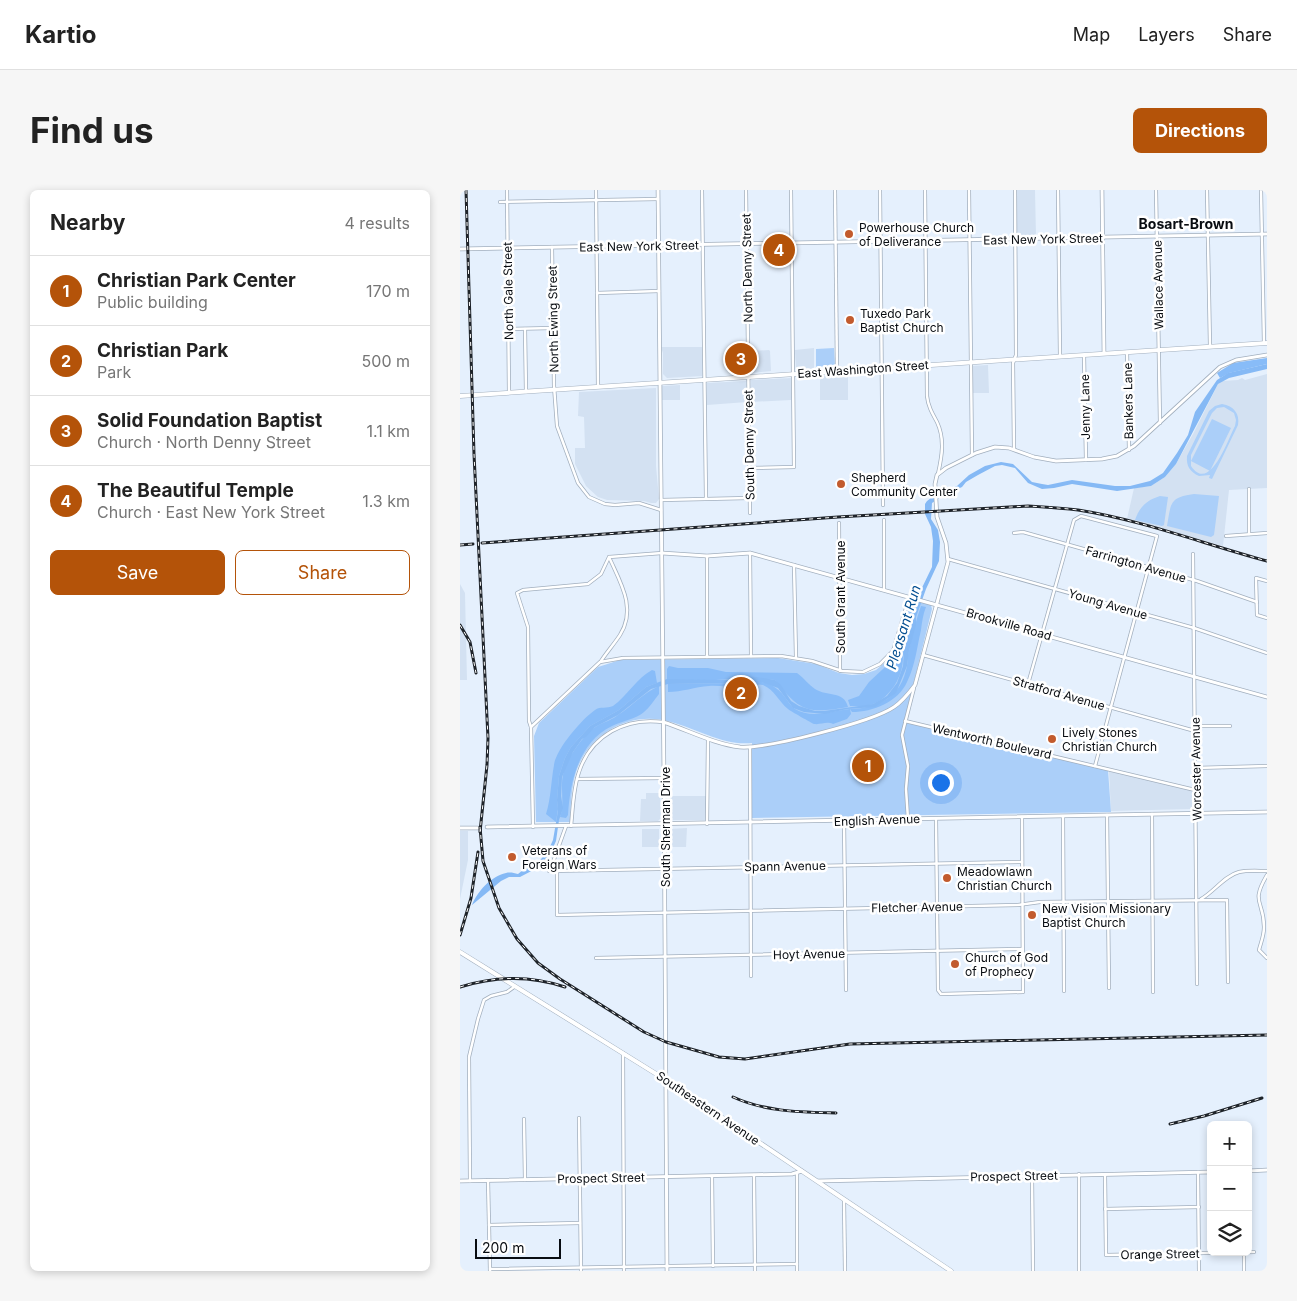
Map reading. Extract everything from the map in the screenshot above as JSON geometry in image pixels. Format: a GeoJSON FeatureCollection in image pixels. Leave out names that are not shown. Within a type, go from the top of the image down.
{"type":"FeatureCollection","features":[{"type":"Feature","properties":{"kind":"main road","name":"South Sherman Drive"},"geometry":{"type":"LineString","coordinates":[[658,190],[667,1269]]}},
{"type":"Feature","properties":{"kind":"main road"},"geometry":{"type":"LineString","coordinates":[[1102,190],[1104,353]]}},
{"type":"Feature","properties":{"kind":"main road","name":"East New York Street"},"geometry":{"type":"LineString","coordinates":[[460,249],[1267,234]]}},
{"type":"Feature","properties":{"kind":"main road","name":"East Washington Street"},"geometry":{"type":"LineString","coordinates":[[460,396],[1265,343]]}},
{"type":"Feature","properties":{"kind":"main road"},"geometry":{"type":"LineString","coordinates":[[663,722],[731,745],[750,747],[821,732],[875,716],[897,706],[915,685],[948,559],[946,543],[937,520],[935,481],[937,475],[946,468],[982,450],[996,447],[1050,460],[1110,458],[1129,450],[1221,366],[1236,360],[1267,355]]}},
{"type":"Feature","properties":{"kind":"main road","name":"Brookville Road"},"geometry":{"type":"LineString","coordinates":[[662,553],[707,556],[750,553],[1267,697]]}},
{"type":"Feature","properties":{"kind":"main road","name":"English Avenue"},"geometry":{"type":"LineString","coordinates":[[487,827],[1267,812]]}},
{"type":"Feature","properties":{"kind":"main road"},"geometry":{"type":"LineString","coordinates":[[460,828],[478,828]]}},
{"type":"Feature","properties":{"kind":"main road","name":"Southeastern Avenue"},"geometry":{"type":"LineString","coordinates":[[460,952],[666,1080],[951,1271]]}},
{"type":"Feature","properties":{"kind":"main road"},"geometry":{"type":"LineString","coordinates":[[1252,1171],[1267,1170]]}},
{"type":"Feature","properties":{"kind":"main road","name":"Prospect Street"},"geometry":{"type":"LineString","coordinates":[[460,1181],[797,1174],[802,1171]]}},
{"type":"Feature","properties":{"kind":"main road","name":"Prospect Street"},"geometry":{"type":"LineString","coordinates":[[817,1181],[1207,1172]]}},
{"type":"Feature","properties":{"kind":"street","name":"North Gale Street"},"geometry":{"type":"LineString","coordinates":[[507,190],[509,393]]}},
{"type":"Feature","properties":{"kind":"street"},"geometry":{"type":"LineString","coordinates":[[596,190],[598,387]]}},
{"type":"Feature","properties":{"kind":"street"},"geometry":{"type":"LineString","coordinates":[[702,190],[706,498]]}},
{"type":"Feature","properties":{"kind":"street","name":"North Denny Street"},"geometry":{"type":"LineString","coordinates":[[746,190],[748,377]]}},
{"type":"Feature","properties":{"kind":"street"},"geometry":{"type":"LineString","coordinates":[[750,468],[794,467],[791,190]]}},
{"type":"Feature","properties":{"kind":"street"},"geometry":{"type":"LineString","coordinates":[[835,190],[837,371]]}},
{"type":"Feature","properties":{"kind":"street"},"geometry":{"type":"LineString","coordinates":[[880,190],[883,505]]}},
{"type":"Feature","properties":{"kind":"street"},"geometry":{"type":"LineString","coordinates":[[925,190],[928,401],[942,438],[941,458],[937,475]]}},
{"type":"Feature","properties":{"kind":"street"},"geometry":{"type":"LineString","coordinates":[[970,190],[972,455]]}},
{"type":"Feature","properties":{"kind":"street"},"geometry":{"type":"LineString","coordinates":[[1014,190],[1016,356],[1014,359],[1014,450]]}},
{"type":"Feature","properties":{"kind":"street"},"geometry":{"type":"LineString","coordinates":[[1058,190],[1060,356]]}},
{"type":"Feature","properties":{"kind":"street","name":"Wallace Avenue"},"geometry":{"type":"LineString","coordinates":[[1156,190],[1160,423]]}},
{"type":"Feature","properties":{"kind":"street"},"geometry":{"type":"LineString","coordinates":[[1207,190],[1210,346]]}},
{"type":"Feature","properties":{"kind":"street"},"geometry":{"type":"LineString","coordinates":[[1261,190],[1265,343]]}},
{"type":"Feature","properties":{"kind":"street"},"geometry":{"type":"LineString","coordinates":[[500,202],[658,199]]}},
{"type":"Feature","properties":{"kind":"street","name":"North Ewing Street"},"geometry":{"type":"LineString","coordinates":[[552,248],[556,426],[578,483],[591,498],[605,504],[615,506],[637,503],[661,510]]}},
{"type":"Feature","properties":{"kind":"street"},"geometry":{"type":"LineString","coordinates":[[597,293],[659,292]]}},
{"type":"Feature","properties":{"kind":"street"},"geometry":{"type":"LineString","coordinates":[[508,329],[553,328]]}},
{"type":"Feature","properties":{"kind":"street"},"geometry":{"type":"LineString","coordinates":[[525,329],[526,392]]}},
{"type":"Feature","properties":{"kind":"street","name":"Bankers Lane"},"geometry":{"type":"LineString","coordinates":[[1127,352],[1129,450]]}},
{"type":"Feature","properties":{"kind":"street","name":"Jenny Lane"},"geometry":{"type":"LineString","coordinates":[[1084,355],[1086,460]]}},
{"type":"Feature","properties":{"kind":"street","name":"South Denny Street"},"geometry":{"type":"LineString","coordinates":[[748,377],[750,513]]}},
{"type":"Feature","properties":{"kind":"street"},"geometry":{"type":"LineString","coordinates":[[1249,489],[1250,534]]}},
{"type":"Feature","properties":{"kind":"street"},"geometry":{"type":"LineString","coordinates":[[661,500],[750,498]]}},
{"type":"Feature","properties":{"kind":"street"},"geometry":{"type":"LineString","coordinates":[[1028,684],[1074,520],[1081,516],[1157,536],[1095,766]]}},
{"type":"Feature","properties":{"kind":"street"},"geometry":{"type":"LineString","coordinates":[[884,520],[884,590]]}},
{"type":"Feature","properties":{"kind":"street","name":"South Grant Avenue"},"geometry":{"type":"LineString","coordinates":[[839,524],[840,671]]}},
{"type":"Feature","properties":{"kind":"street","name":"Farrington Avenue"},"geometry":{"type":"LineString","coordinates":[[1014,533],[1023,532],[1194,580],[1256,602]]}},
{"type":"Feature","properties":{"kind":"street"},"geometry":{"type":"LineString","coordinates":[[1226,536],[1267,533]]}},
{"type":"Feature","properties":{"kind":"street"},"geometry":{"type":"LineString","coordinates":[[608,557],[662,553]]}},
{"type":"Feature","properties":{"kind":"street"},"geometry":{"type":"LineString","coordinates":[[750,553],[751,656]]}},
{"type":"Feature","properties":{"kind":"street","name":"Worcester Avenue"},"geometry":{"type":"LineString","coordinates":[[1193,554],[1197,984]]}},
{"type":"Feature","properties":{"kind":"street"},"geometry":{"type":"LineString","coordinates":[[707,556],[707,657]]}},
{"type":"Feature","properties":{"kind":"street"},"geometry":{"type":"LineString","coordinates":[[533,827],[528,627],[526,616],[517,594],[519,591],[588,584],[601,574],[608,557]]}},
{"type":"Feature","properties":{"kind":"street"},"geometry":{"type":"LineString","coordinates":[[531,727],[600,662],[621,633],[627,611],[626,595],[608,557]]}},
{"type":"Feature","properties":{"kind":"street","name":"Young Avenue"},"geometry":{"type":"LineString","coordinates":[[948,559],[1194,628],[1267,653]]}},
{"type":"Feature","properties":{"kind":"street"},"geometry":{"type":"LineString","coordinates":[[794,565],[796,657]]}},
{"type":"Feature","properties":{"kind":"street"},"geometry":{"type":"LineString","coordinates":[[1267,581],[1256,578],[1256,615],[1267,618]]}},
{"type":"Feature","properties":{"kind":"street"},"geometry":{"type":"LineString","coordinates":[[600,662],[619,658],[781,656],[817,662],[840,671],[866,671],[877,666],[888,657],[897,642],[910,597]]}},
{"type":"Feature","properties":{"kind":"street","name":"Stratford Avenue"},"geometry":{"type":"LineString","coordinates":[[923,655],[1195,732]]}},
{"type":"Feature","properties":{"kind":"street"},"geometry":{"type":"LineString","coordinates":[[908,819],[906,787],[908,766],[902,736],[915,685]]}},
{"type":"Feature","properties":{"kind":"street"},"geometry":{"type":"LineString","coordinates":[[571,826],[577,779],[581,765],[598,740],[610,731],[623,725],[639,721],[663,722]]}},
{"type":"Feature","properties":{"kind":"street","name":"Wentworth Boulevard"},"geometry":{"type":"LineString","coordinates":[[905,721],[1196,790]]}},
{"type":"Feature","properties":{"kind":"street"},"geometry":{"type":"LineString","coordinates":[[1195,726],[1230,726]]}},
{"type":"Feature","properties":{"kind":"street"},"geometry":{"type":"LineString","coordinates":[[707,824],[708,738]]}},
{"type":"Feature","properties":{"kind":"street"},"geometry":{"type":"LineString","coordinates":[[750,747],[751,976]]}},
{"type":"Feature","properties":{"kind":"street"},"geometry":{"type":"LineString","coordinates":[[1195,768],[1267,766]]}},
{"type":"Feature","properties":{"kind":"street"},"geometry":{"type":"LineString","coordinates":[[577,779],[664,778]]}},
{"type":"Feature","properties":{"kind":"street"},"geometry":{"type":"LineString","coordinates":[[1152,814],[1153,992]]}},
{"type":"Feature","properties":{"kind":"street"},"geometry":{"type":"LineString","coordinates":[[1107,815],[1109,988]]}},
{"type":"Feature","properties":{"kind":"street"},"geometry":{"type":"LineString","coordinates":[[936,819],[937,981],[939,992],[970,994],[1023,992],[1022,817]]}},
{"type":"Feature","properties":{"kind":"street"},"geometry":{"type":"LineString","coordinates":[[1063,817],[1064,991]]}},
{"type":"Feature","properties":{"kind":"street"},"geometry":{"type":"LineString","coordinates":[[844,820],[846,990]]}},
{"type":"Feature","properties":{"kind":"street"},"geometry":{"type":"LineString","coordinates":[[557,870],[553,869],[552,866],[564,826]]}},
{"type":"Feature","properties":{"kind":"street","name":"Spann Avenue"},"geometry":{"type":"LineString","coordinates":[[549,871],[1022,862]]}},
{"type":"Feature","properties":{"kind":"street","name":"Fletcher Avenue"},"geometry":{"type":"LineString","coordinates":[[557,870],[557,915],[936,907],[1038,902],[1197,900],[1210,894],[1233,875],[1243,872],[1267,871]]}},
{"type":"Feature","properties":{"kind":"street"},"geometry":{"type":"LineString","coordinates":[[1267,875],[1258,894],[1264,927],[1259,950],[1267,958]]}},
{"type":"Feature","properties":{"kind":"street"},"geometry":{"type":"LineString","coordinates":[[1197,900],[1227,900],[1228,982]]}},
{"type":"Feature","properties":{"kind":"street","name":"Hoyt Avenue"},"geometry":{"type":"LineString","coordinates":[[596,958],[1023,949]]}},
{"type":"Feature","properties":{"kind":"street"},"geometry":{"type":"LineString","coordinates":[[470,1180],[469,1057],[484,1000],[491,996],[508,992],[514,987]]}},
{"type":"Feature","properties":{"kind":"street"},"geometry":{"type":"LineString","coordinates":[[623,1053],[624,1269]]}},
{"type":"Feature","properties":{"kind":"street"},"geometry":{"type":"LineString","coordinates":[[579,1118],[580,1269]]}},
{"type":"Feature","properties":{"kind":"street"},"geometry":{"type":"LineString","coordinates":[[524,1119],[525,1180]]}},
{"type":"Feature","properties":{"kind":"street"},"geometry":{"type":"LineString","coordinates":[[1198,1172],[1199,1271]]}},
{"type":"Feature","properties":{"kind":"street"},"geometry":{"type":"LineString","coordinates":[[797,1174],[797,1271]]}},
{"type":"Feature","properties":{"kind":"street"},"geometry":{"type":"LineString","coordinates":[[1079,1174],[1079,1271]]}},
{"type":"Feature","properties":{"kind":"street"},"geometry":{"type":"LineString","coordinates":[[1105,1174],[1105,1210],[1199,1207]]}},
{"type":"Feature","properties":{"kind":"street"},"geometry":{"type":"LineString","coordinates":[[754,1175],[755,1271]]}},
{"type":"Feature","properties":{"kind":"street"},"geometry":{"type":"LineString","coordinates":[[712,1176],[713,1266]]}},
{"type":"Feature","properties":{"kind":"street"},"geometry":{"type":"LineString","coordinates":[[1032,1176],[1033,1271]]}},
{"type":"Feature","properties":{"kind":"street"},"geometry":{"type":"LineString","coordinates":[[488,1180],[490,1270],[667,1269],[797,1264]]}},
{"type":"Feature","properties":{"kind":"street"},"geometry":{"type":"LineString","coordinates":[[844,1200],[845,1271]]}},
{"type":"Feature","properties":{"kind":"street","name":"Orange Street"},"geometry":{"type":"LineString","coordinates":[[1105,1210],[1106,1255],[1207,1253]]}},
{"type":"Feature","properties":{"kind":"street"},"geometry":{"type":"LineString","coordinates":[[489,1225],[580,1224]]}},
{"type":"Feature","properties":{"kind":"street"},"geometry":{"type":"LineString","coordinates":[[1244,1256],[1244,1271]]}},
{"type":"Feature","properties":{"kind":"shaded area"},"geometry":{"type":"Polygon","coordinates":[[[1017,190],[1035,190],[1036,236],[1017,236],[1017,190]]]}},
{"type":"Feature","properties":{"kind":"shaded area"},"geometry":{"type":"Polygon","coordinates":[[[661,347],[702,347],[702,376],[667,378],[663,374],[663,353],[661,347]]]}},
{"type":"Feature","properties":{"kind":"shaded area"},"geometry":{"type":"Polygon","coordinates":[[[814,348],[814,369],[796,370],[795,350],[814,348]]]}},
{"type":"Feature","properties":{"kind":"shaded area"},"geometry":{"type":"Polygon","coordinates":[[[834,348],[835,366],[816,367],[816,349],[834,348]]]}},
{"type":"Feature","properties":{"kind":"shaded area"},"geometry":{"type":"Polygon","coordinates":[[[769,350],[771,371],[751,373],[751,351],[769,350]]]}},
{"type":"Feature","properties":{"kind":"shaded area"},"geometry":{"type":"Polygon","coordinates":[[[1267,358],[1267,364],[1229,373],[1220,378],[1217,373],[1233,363],[1267,358]]]}},
{"type":"Feature","properties":{"kind":"shaded area","name":"Pleasant Run"},"geometry":{"type":"Polygon","coordinates":[[[1267,364],[1267,369],[1229,378],[1218,384],[1176,464],[1165,477],[1151,486],[1117,491],[1072,484],[1042,489],[1028,483],[1015,468],[1002,465],[995,466],[978,475],[966,482],[962,487],[932,503],[931,519],[938,530],[940,542],[939,561],[916,617],[907,666],[896,693],[875,707],[847,709],[825,714],[804,712],[793,708],[778,688],[761,682],[668,684],[651,689],[618,715],[595,727],[582,739],[573,752],[562,777],[561,796],[563,808],[556,841],[550,854],[541,866],[520,877],[509,877],[501,881],[472,905],[481,890],[495,877],[508,873],[518,874],[535,865],[547,853],[553,840],[558,811],[559,776],[571,747],[590,726],[619,710],[646,687],[667,679],[726,680],[757,677],[775,680],[781,685],[791,701],[799,706],[815,711],[873,704],[887,696],[897,683],[903,666],[904,651],[918,596],[932,567],[933,541],[931,527],[925,514],[925,504],[927,501],[939,492],[957,486],[969,475],[985,466],[1001,462],[1013,464],[1032,482],[1048,485],[1072,480],[1115,486],[1130,486],[1150,481],[1163,473],[1177,453],[1188,435],[1195,412],[1217,380],[1228,373],[1267,364]]]}},
{"type":"Feature","properties":{"kind":"shaded area"},"geometry":{"type":"Polygon","coordinates":[[[988,365],[989,393],[973,393],[972,366],[988,365]]]}},
{"type":"Feature","properties":{"kind":"shaded area"},"geometry":{"type":"Polygon","coordinates":[[[848,374],[848,400],[820,400],[820,376],[848,374]]]}},
{"type":"Feature","properties":{"kind":"shaded area"},"geometry":{"type":"Polygon","coordinates":[[[1267,374],[1267,488],[1229,490],[1223,546],[1127,519],[1134,488],[1151,486],[1165,477],[1176,464],[1218,384],[1222,381],[1242,378],[1245,380],[1267,374]]]}},
{"type":"Feature","properties":{"kind":"shaded area"},"geometry":{"type":"Polygon","coordinates":[[[791,378],[791,400],[751,402],[751,380],[791,378]]]}},
{"type":"Feature","properties":{"kind":"shaded area"},"geometry":{"type":"Polygon","coordinates":[[[746,381],[747,402],[707,405],[707,383],[746,381]]]}},
{"type":"Feature","properties":{"kind":"shaded area"},"geometry":{"type":"Polygon","coordinates":[[[680,385],[680,400],[662,400],[662,386],[680,385]]]}},
{"type":"Feature","properties":{"kind":"shaded area"},"geometry":{"type":"Polygon","coordinates":[[[656,388],[656,466],[659,499],[656,503],[651,503],[644,501],[607,500],[598,497],[586,486],[575,464],[575,448],[585,448],[584,417],[578,416],[579,392],[656,388]]]}},
{"type":"Feature","properties":{"kind":"shaded area"},"geometry":{"type":"Polygon","coordinates":[[[1222,404],[1233,409],[1238,417],[1238,425],[1212,479],[1209,478],[1210,475],[1199,476],[1193,473],[1188,466],[1187,456],[1209,411],[1215,406],[1222,404]],[[1224,407],[1217,408],[1212,413],[1191,455],[1191,466],[1198,473],[1205,473],[1218,461],[1235,426],[1234,413],[1224,407]]]}},
{"type":"Feature","properties":{"kind":"shaded area"},"geometry":{"type":"Polygon","coordinates":[[[1212,419],[1231,428],[1210,471],[1191,461],[1212,419]]]}},
{"type":"Feature","properties":{"kind":"shaded area"},"geometry":{"type":"Polygon","coordinates":[[[1194,494],[1219,496],[1214,535],[1211,537],[1167,526],[1169,512],[1173,503],[1180,497],[1194,494]]]}},
{"type":"Feature","properties":{"kind":"shaded area"},"geometry":{"type":"Polygon","coordinates":[[[1160,496],[1168,497],[1164,525],[1135,520],[1144,504],[1160,496]]]}},
{"type":"Feature","properties":{"kind":"shaded area"},"geometry":{"type":"Polygon","coordinates":[[[460,584],[465,593],[467,680],[460,680],[460,584]]]}},
{"type":"Feature","properties":{"kind":"shaded area"},"geometry":{"type":"Polygon","coordinates":[[[912,599],[931,605],[932,609],[904,722],[1108,770],[1111,812],[752,818],[752,743],[721,740],[671,722],[641,719],[613,728],[601,736],[582,758],[573,784],[570,822],[536,822],[534,736],[539,723],[598,667],[620,660],[778,658],[816,664],[839,673],[864,674],[876,670],[895,654],[912,599]]]}},
{"type":"Feature","properties":{"kind":"shaded area"},"geometry":{"type":"Polygon","coordinates":[[[914,601],[917,602],[901,672],[895,685],[885,696],[873,704],[850,706],[848,700],[859,696],[869,682],[897,656],[902,645],[914,601]]]}},
{"type":"Feature","properties":{"kind":"shaded area"},"geometry":{"type":"Polygon","coordinates":[[[921,606],[926,607],[916,656],[910,676],[903,689],[891,700],[876,708],[852,712],[850,709],[871,706],[888,699],[900,686],[907,666],[911,640],[921,606]]]}},
{"type":"Feature","properties":{"kind":"shaded area"},"geometry":{"type":"Polygon","coordinates":[[[669,666],[678,668],[708,668],[726,672],[797,673],[815,689],[843,698],[848,707],[823,710],[806,708],[791,699],[775,680],[748,678],[694,681],[667,680],[667,669],[669,666]]]}},
{"type":"Feature","properties":{"kind":"shaded area"},"geometry":{"type":"Polygon","coordinates":[[[652,670],[655,671],[657,683],[646,687],[619,710],[590,726],[571,747],[559,776],[556,822],[546,814],[554,765],[564,743],[590,714],[597,709],[613,706],[652,670]]]}},
{"type":"Feature","properties":{"kind":"shaded area"},"geometry":{"type":"Polygon","coordinates":[[[755,681],[774,686],[795,709],[801,712],[822,714],[850,709],[851,714],[847,719],[833,724],[814,724],[788,709],[771,690],[763,685],[747,687],[709,686],[668,692],[668,684],[744,683],[755,681]]]}},
{"type":"Feature","properties":{"kind":"shaded area"},"geometry":{"type":"Polygon","coordinates":[[[659,686],[659,694],[644,712],[612,726],[591,742],[578,764],[574,776],[568,815],[566,818],[560,817],[563,775],[576,748],[597,726],[616,717],[648,692],[659,686]]]}},
{"type":"Feature","properties":{"kind":"shaded area"},"geometry":{"type":"Polygon","coordinates":[[[1109,771],[1191,790],[1192,809],[1111,811],[1109,771]]]}},
{"type":"Feature","properties":{"kind":"shaded area"},"geometry":{"type":"Polygon","coordinates":[[[646,793],[660,793],[661,818],[658,821],[640,821],[641,799],[646,799],[646,793]]]}},
{"type":"Feature","properties":{"kind":"shaded area"},"geometry":{"type":"Polygon","coordinates":[[[667,796],[706,796],[706,820],[668,820],[667,796]]]}},
{"type":"Feature","properties":{"kind":"shaded area"},"geometry":{"type":"Polygon","coordinates":[[[687,828],[686,847],[670,847],[667,845],[669,829],[687,828]]]}},
{"type":"Feature","properties":{"kind":"shaded area"},"geometry":{"type":"Polygon","coordinates":[[[642,829],[659,829],[659,847],[642,847],[642,829]]]}},
{"type":"Feature","properties":{"kind":"shaded area"},"geometry":{"type":"Polygon","coordinates":[[[460,831],[468,831],[468,860],[460,899],[460,831]]]}},
{"type":"Feature","properties":{"kind":"railway"},"geometry":{"type":"LineString","coordinates":[[466,190],[474,454],[488,738],[480,832]]}},
{"type":"Feature","properties":{"kind":"railway"},"geometry":{"type":"LineString","coordinates":[[482,543],[838,517],[1028,506],[1102,514],[1267,561]]}},
{"type":"Feature","properties":{"kind":"railway"},"geometry":{"type":"LineString","coordinates":[[460,545],[473,544]]}},
{"type":"Feature","properties":{"kind":"railway"},"geometry":{"type":"LineString","coordinates":[[460,625],[470,642],[476,673]]}},
{"type":"Feature","properties":{"kind":"railway"},"geometry":{"type":"LineString","coordinates":[[480,827],[483,861],[499,908],[517,939],[538,963],[644,1032],[666,1042],[719,1057],[745,1059],[850,1044],[1267,1035]]}},
{"type":"Feature","properties":{"kind":"railway"},"geometry":{"type":"LineString","coordinates":[[460,935],[471,898],[478,852]]}},
{"type":"Feature","properties":{"kind":"railway"},"geometry":{"type":"LineString","coordinates":[[460,987],[473,983],[512,978],[539,980],[565,987]]}},
{"type":"Feature","properties":{"kind":"railway"},"geometry":{"type":"LineString","coordinates":[[733,1097],[758,1106],[796,1111],[836,1113]]}},
{"type":"Feature","properties":{"kind":"railway"},"geometry":{"type":"LineString","coordinates":[[1170,1124],[1204,1116],[1262,1098]]}},
{"type":"Feature","properties":{"kind":"place","name":"Powerhouse Church of Deliverance"},"geometry":{"type":"Point","coordinates":[849,234]}},
{"type":"Feature","properties":{"kind":"place","name":"The Beautiful Temple"},"geometry":{"type":"Point","coordinates":[779,250]}},
{"type":"Feature","properties":{"kind":"place","name":"Tuxedo Park Baptist Church"},"geometry":{"type":"Point","coordinates":[850,320]}},
{"type":"Feature","properties":{"kind":"place","name":"Solid Foundation Baptist"},"geometry":{"type":"Point","coordinates":[741,359]}},
{"type":"Feature","properties":{"kind":"place","name":"Shepherd Community Center"},"geometry":{"type":"Point","coordinates":[841,484]}},
{"type":"Feature","properties":{"kind":"place","name":"Christian Park"},"geometry":{"type":"Point","coordinates":[741,693]}},
{"type":"Feature","properties":{"kind":"place","name":"Lively Stones Christian Church"},"geometry":{"type":"Point","coordinates":[1052,739]}},
{"type":"Feature","properties":{"kind":"place","name":"Christian Park Center"},"geometry":{"type":"Point","coordinates":[868,766]}},
{"type":"Feature","properties":{"kind":"place","name":"Veterans of Foreign Wars"},"geometry":{"type":"Point","coordinates":[512,857]}},
{"type":"Feature","properties":{"kind":"place","name":"Meadowlawn Christian Church"},"geometry":{"type":"Point","coordinates":[947,878]}},
{"type":"Feature","properties":{"kind":"place","name":"New Vision Missionary Baptist Church"},"geometry":{"type":"Point","coordinates":[1032,915]}},
{"type":"Feature","properties":{"kind":"place","name":"Church of God of Prophecy"},"geometry":{"type":"Point","coordinates":[955,964]}},
{"type":"Feature","properties":{"kind":"district","name":"Bosart-Brown"},"geometry":{"type":"Point","coordinates":[1186,223]}}]}
